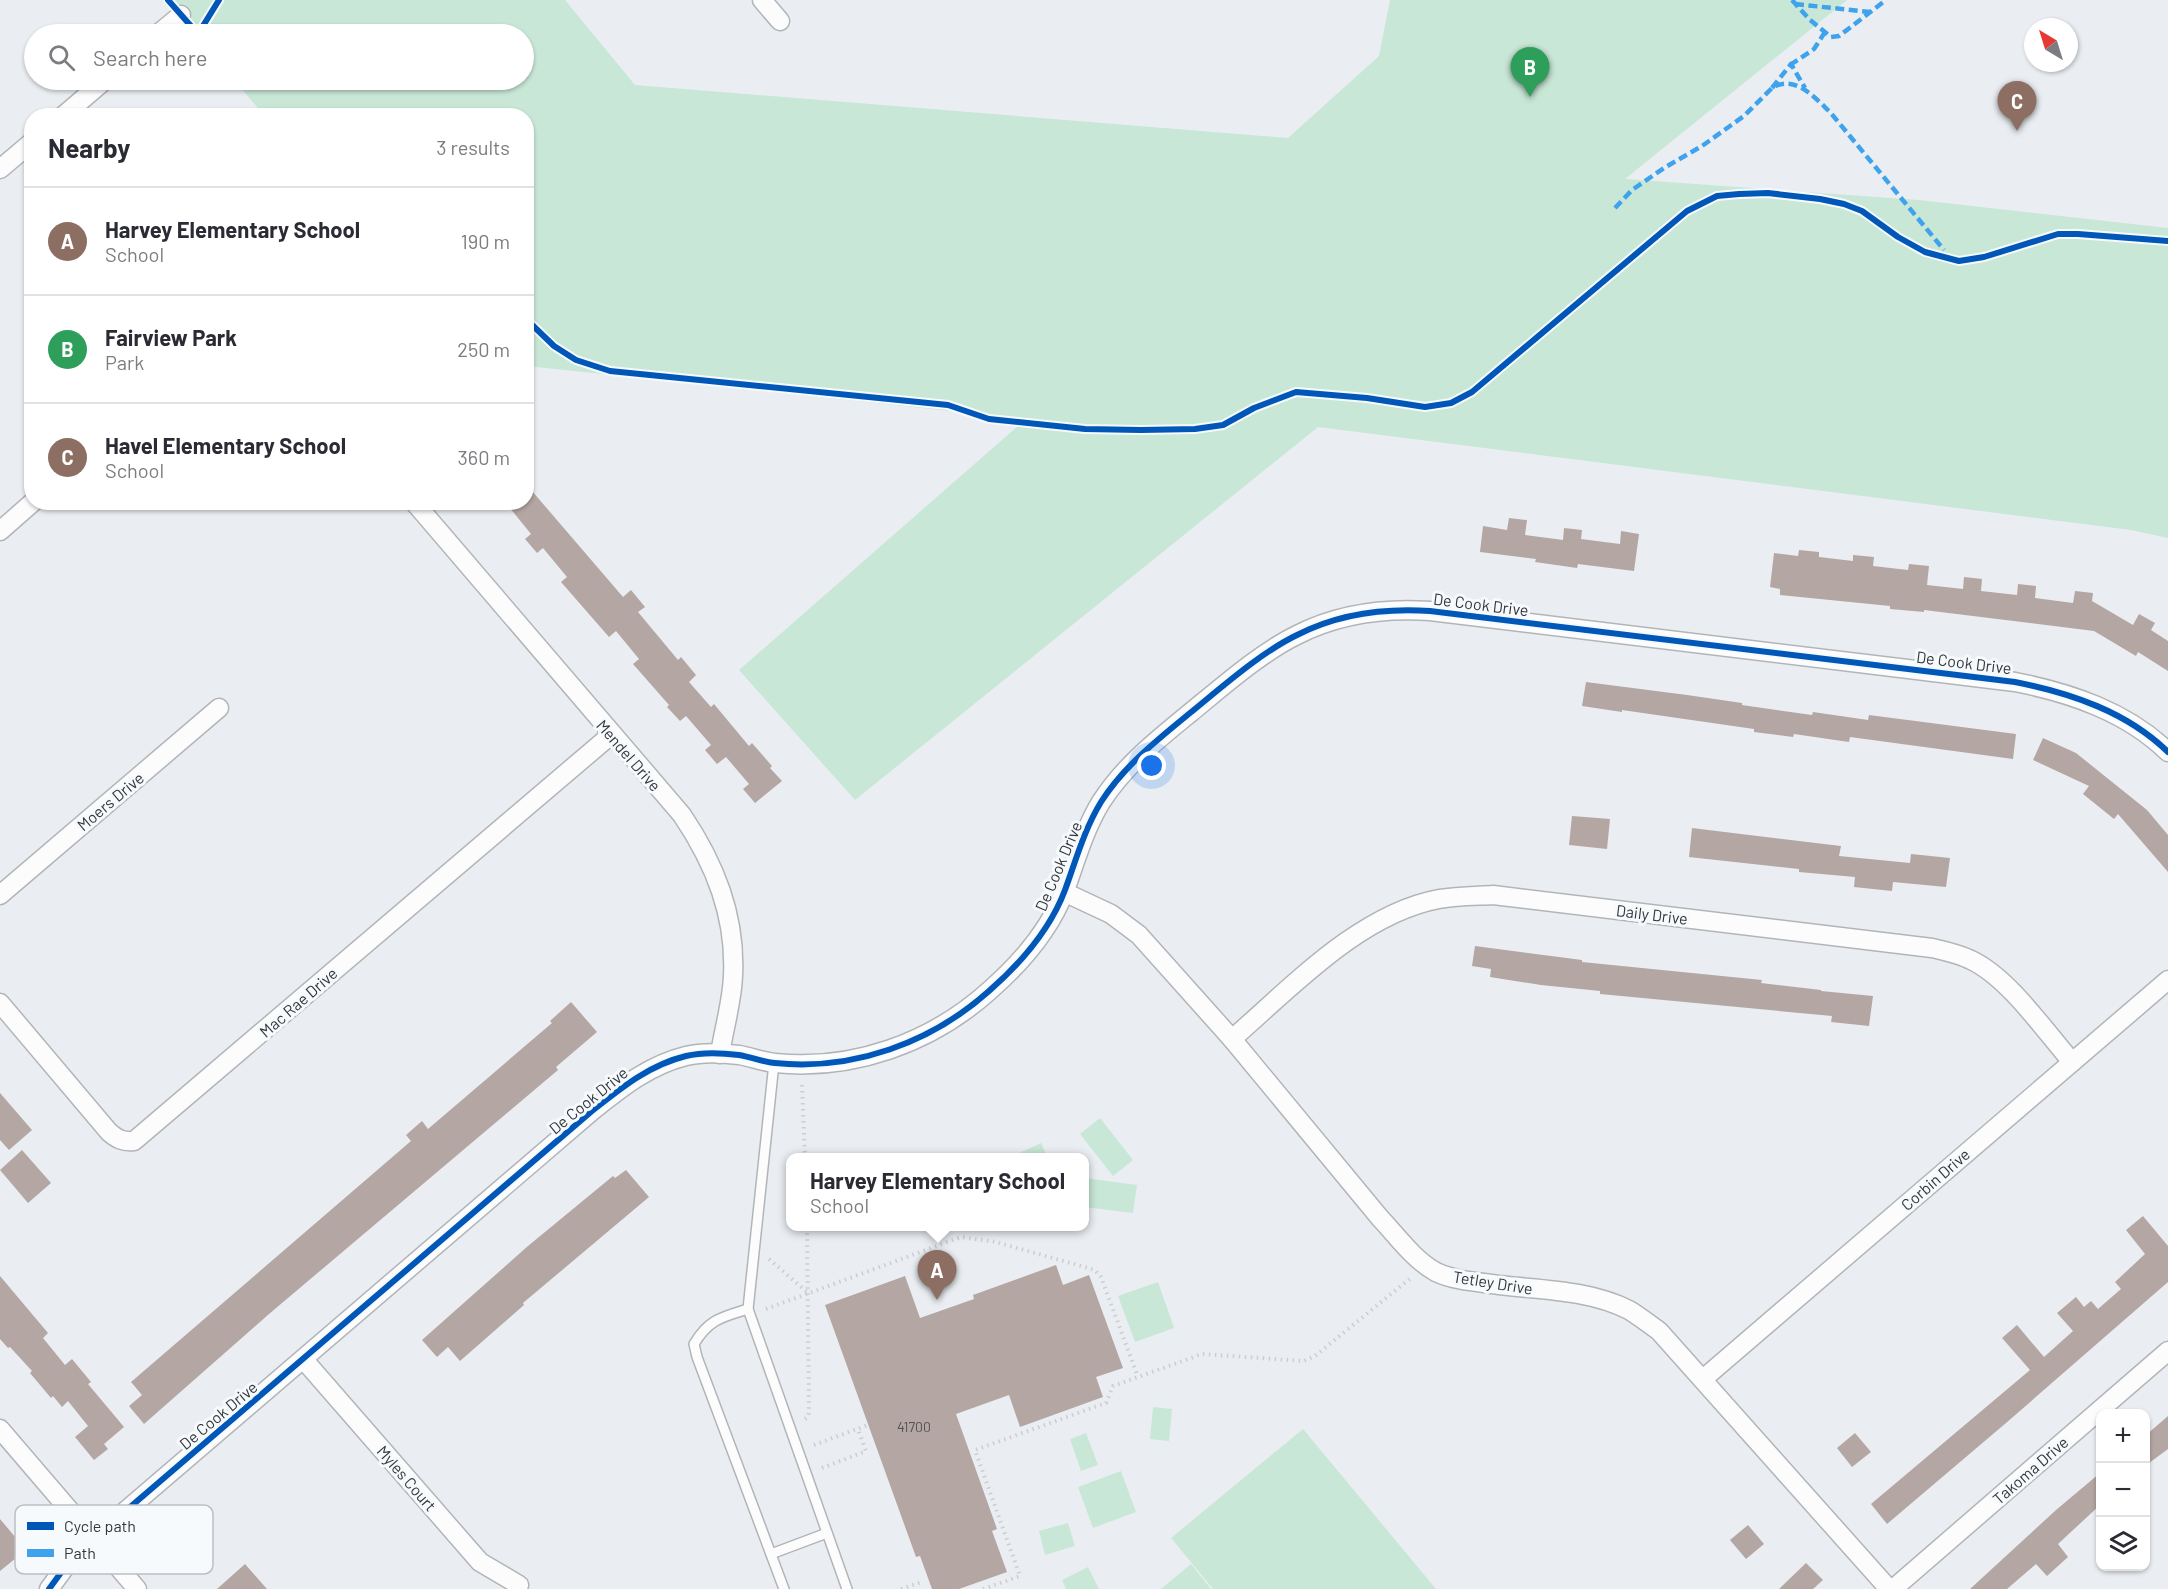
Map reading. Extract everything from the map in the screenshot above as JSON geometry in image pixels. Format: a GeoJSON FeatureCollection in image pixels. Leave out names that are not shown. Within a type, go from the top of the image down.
{"type":"FeatureCollection","features":[{"type":"Feature","properties":{"kind":"street"},"geometry":{"type":"LineString","coordinates":[[762,0],[780,21]]}},
{"type":"Feature","properties":{"kind":"street"},"geometry":{"type":"LineString","coordinates":[[170,24],[181,15]]}},
{"type":"Feature","properties":{"kind":"street"},"geometry":{"type":"LineString","coordinates":[[72,108],[93,90]]}},
{"type":"Feature","properties":{"kind":"street"},"geometry":{"type":"LineString","coordinates":[[0,169],[24,149]]}},
{"type":"Feature","properties":{"kind":"street"},"geometry":{"type":"LineString","coordinates":[[0,531],[24,510]]}},
{"type":"Feature","properties":{"kind":"street","name":"Mendel Drive"},"geometry":{"type":"LineString","coordinates":[[421,510],[681,815],[718,880],[730,922],[733,977],[720,1054]]}},
{"type":"Feature","properties":{"kind":"street","name":"De Cook Drive"},"geometry":{"type":"LineString","coordinates":[[133,1505],[632,1079],[665,1063],[689,1055],[740,1055],[774,1063],[826,1063],[866,1058],[904,1045],[966,1009],[989,991],[1024,957],[1047,925],[1064,892],[1086,830],[1115,781],[1153,744],[1277,646],[1298,634],[1322,625],[1374,611],[1402,609],[1430,611],[2015,682],[2048,688],[2108,711],[2152,736],[2168,752]]}},
{"type":"Feature","properties":{"kind":"street","name":"Moers Drive"},"geometry":{"type":"LineString","coordinates":[[0,895],[219,708]]}},
{"type":"Feature","properties":{"kind":"street","name":"Mac Rae Drive"},"geometry":{"type":"LineString","coordinates":[[0,1003],[109,1132],[124,1142],[134,1141],[612,734]]}},
{"type":"Feature","properties":{"kind":"street","name":"Tetley Drive"},"geometry":{"type":"LineString","coordinates":[[1064,892],[1111,914],[1139,934],[1232,1039],[1380,1218],[1427,1265],[1436,1272],[1466,1281],[1586,1296],[1608,1301],[1630,1311],[1659,1331],[1891,1589]]}},
{"type":"Feature","properties":{"kind":"street","name":"Daily Drive"},"geometry":{"type":"LineString","coordinates":[[1232,1039],[1323,961],[1356,936],[1383,920],[1411,907],[1438,900],[1493,896],[1932,948],[1954,954],[1973,960],[2007,987],[2072,1062]]}},
{"type":"Feature","properties":{"kind":"street","name":"Corbin Drive"},"geometry":{"type":"LineString","coordinates":[[1703,1379],[2168,980]]}},
{"type":"Feature","properties":{"kind":"street","name":"Takoma Drive"},"geometry":{"type":"LineString","coordinates":[[1891,1589],[2168,1351]]}},
{"type":"Feature","properties":{"kind":"street","name":"Myles Court"},"geometry":{"type":"LineString","coordinates":[[304,1360],[480,1562],[498,1575],[519,1585]]}},
{"type":"Feature","properties":{"kind":"street"},"geometry":{"type":"LineString","coordinates":[[0,1429],[66,1505]]}},
{"type":"Feature","properties":{"kind":"street","name":"De Cook Drive"},"geometry":{"type":"LineString","coordinates":[[49,1589],[60,1574]]}},
{"type":"Feature","properties":{"kind":"street"},"geometry":{"type":"LineString","coordinates":[[124,1574],[136,1589]]}},
{"type":"Feature","properties":{"kind":"lane"},"geometry":{"type":"LineString","coordinates":[[774,1063],[748,1309],[847,1589]]}},
{"type":"Feature","properties":{"kind":"lane"},"geometry":{"type":"LineString","coordinates":[[748,1309],[716,1319],[703,1329],[694,1344],[784,1589]]}},
{"type":"Feature","properties":{"kind":"lane"},"geometry":{"type":"LineString","coordinates":[[771,1554],[827,1533]]}},
{"type":"Feature","properties":{"kind":"path"},"geometry":{"type":"LineString","coordinates":[[802,1085],[805,1153]]}},
{"type":"Feature","properties":{"kind":"path"},"geometry":{"type":"LineString","coordinates":[[805,1419],[809,1412],[807,1231]]}},
{"type":"Feature","properties":{"kind":"path"},"geometry":{"type":"LineString","coordinates":[[766,1309],[961,1237],[996,1242],[1095,1270],[1101,1276],[1137,1377]]}},
{"type":"Feature","properties":{"kind":"path"},"geometry":{"type":"LineString","coordinates":[[769,1259],[808,1293]]}},
{"type":"Feature","properties":{"kind":"path"},"geometry":{"type":"LineString","coordinates":[[983,1589],[1020,1576],[975,1450],[1106,1403],[1113,1386],[1202,1354],[1304,1361],[1323,1349],[1427,1265]]}},
{"type":"Feature","properties":{"kind":"path"},"geometry":{"type":"LineString","coordinates":[[814,1445],[868,1425]]}},
{"type":"Feature","properties":{"kind":"path"},"geometry":{"type":"LineString","coordinates":[[822,1468],[866,1451],[858,1429]]}},
{"type":"Feature","properties":{"kind":"path"},"geometry":{"type":"LineString","coordinates":[[901,1589],[914,1587],[922,1582]]}},
{"type":"Feature","properties":{"kind":"green space"},"geometry":{"type":"Polygon","coordinates":[[[165,0],[565,0],[635,85],[1288,138],[1379,56],[1390,0],[1847,0],[1625,179],[1919,200],[2168,228],[2168,538],[2131,530],[1318,427],[855,800],[739,670],[1026,419],[534,367],[534,108],[258,108],[243,90],[534,90],[534,24],[186,24],[165,0]]]}},
{"type":"Feature","properties":{"kind":"green space"},"geometry":{"type":"Polygon","coordinates":[[[1100,1118],[1133,1160],[1113,1176],[1080,1134],[1100,1118]]]}},
{"type":"Feature","properties":{"kind":"green space"},"geometry":{"type":"Polygon","coordinates":[[[1041,1143],[1045,1153],[1019,1153],[1041,1143]]]}},
{"type":"Feature","properties":{"kind":"green space"},"geometry":{"type":"Polygon","coordinates":[[[1089,1179],[1137,1185],[1133,1213],[1089,1208],[1089,1179]]]}},
{"type":"Feature","properties":{"kind":"green space"},"geometry":{"type":"Polygon","coordinates":[[[1158,1282],[1174,1328],[1135,1342],[1118,1296],[1158,1282]]]}},
{"type":"Feature","properties":{"kind":"green space"},"geometry":{"type":"Polygon","coordinates":[[[1153,1407],[1172,1409],[1169,1441],[1150,1439],[1153,1407]]]}},
{"type":"Feature","properties":{"kind":"green space"},"geometry":{"type":"Polygon","coordinates":[[[1303,1429],[1436,1589],[1213,1589],[1171,1538],[1303,1429]]]}},
{"type":"Feature","properties":{"kind":"green space"},"geometry":{"type":"Polygon","coordinates":[[[1086,1433],[1098,1465],[1081,1471],[1070,1439],[1086,1433]]]}},
{"type":"Feature","properties":{"kind":"green space"},"geometry":{"type":"Polygon","coordinates":[[[1121,1471],[1136,1512],[1093,1528],[1078,1487],[1121,1471]]]}},
{"type":"Feature","properties":{"kind":"green space"},"geometry":{"type":"Polygon","coordinates":[[[1068,1523],[1075,1546],[1045,1555],[1039,1531],[1068,1523]]]}},
{"type":"Feature","properties":{"kind":"green space"},"geometry":{"type":"Polygon","coordinates":[[[1191,1564],[1211,1589],[1161,1589],[1191,1564]]]}},
{"type":"Feature","properties":{"kind":"green space"},"geometry":{"type":"Polygon","coordinates":[[[1088,1567],[1099,1589],[1066,1589],[1062,1580],[1088,1567]]]}},
{"type":"Feature","properties":{"kind":"building"},"geometry":{"type":"Polygon","coordinates":[[[534,493],[623,597],[631,590],[645,607],[638,612],[678,660],[681,657],[696,675],[689,682],[711,707],[714,704],[749,746],[752,743],[782,781],[755,803],[743,789],[749,784],[726,757],[717,764],[705,750],[711,745],[686,716],[680,721],[667,707],[669,705],[633,664],[639,659],[616,631],[609,637],[561,582],[567,577],[543,548],[537,553],[525,539],[531,534],[512,510],[534,510],[534,493]]]}},
{"type":"Feature","properties":{"kind":"building"},"geometry":{"type":"Polygon","coordinates":[[[1509,518],[1527,520],[1525,535],[1563,540],[1564,528],[1582,530],[1581,539],[1620,544],[1621,531],[1639,534],[1634,571],[1578,564],[1577,568],[1535,562],[1536,559],[1480,552],[1483,526],[1507,530],[1509,518]]]}},
{"type":"Feature","properties":{"kind":"building"},"geometry":{"type":"Polygon","coordinates":[[[1799,550],[1819,552],[1819,557],[1853,561],[1853,555],[1874,557],[1873,566],[1908,570],[1909,564],[1929,566],[1927,585],[1963,589],[1964,577],[1982,579],[1981,591],[2017,595],[2018,584],[2036,586],[2035,598],[2073,603],[2075,591],[2093,593],[2092,601],[2133,625],[2139,614],[2155,623],[2151,630],[2168,641],[2168,671],[2138,652],[2136,656],[2094,631],[1780,595],[1780,589],[1770,587],[1774,553],[1798,556],[1799,550]]]}},
{"type":"Feature","properties":{"kind":"building"},"geometry":{"type":"Polygon","coordinates":[[[1586,682],[1812,715],[1813,712],[1868,720],[1869,715],[2016,734],[2013,759],[1850,737],[1849,742],[1794,734],[1793,737],[1754,732],[1754,729],[1582,706],[1586,682]]]}},
{"type":"Feature","properties":{"kind":"building"},"geometry":{"type":"Polygon","coordinates":[[[2043,738],[2076,753],[2147,810],[2168,835],[2168,872],[2118,814],[2114,819],[2083,794],[2089,786],[2033,760],[2043,738]]]}},
{"type":"Feature","properties":{"kind":"building"},"geometry":{"type":"Polygon","coordinates":[[[1572,816],[1610,819],[1607,849],[1569,845],[1572,816]]]}},
{"type":"Feature","properties":{"kind":"building"},"geometry":{"type":"Polygon","coordinates":[[[1692,828],[1841,846],[1839,856],[1910,863],[1911,854],[1950,858],[1946,887],[1893,882],[1892,891],[1854,887],[1855,877],[1689,857],[1692,828]]]}},
{"type":"Feature","properties":{"kind":"building"},"geometry":{"type":"Polygon","coordinates":[[[1475,946],[1582,960],[1582,962],[1762,980],[1761,983],[1873,996],[1869,1026],[1831,1022],[1832,1016],[1600,994],[1600,991],[1490,977],[1491,969],[1472,966],[1475,946]]]}},
{"type":"Feature","properties":{"kind":"building"},"geometry":{"type":"Polygon","coordinates":[[[571,1002],[597,1032],[556,1067],[558,1070],[269,1314],[144,1424],[129,1406],[142,1395],[131,1382],[411,1141],[406,1135],[422,1121],[428,1129],[552,1023],[550,1021],[571,1002]]]}},
{"type":"Feature","properties":{"kind":"building"},"geometry":{"type":"Polygon","coordinates":[[[0,1093],[32,1130],[9,1150],[0,1140],[0,1093]]]}},
{"type":"Feature","properties":{"kind":"building"},"geometry":{"type":"Polygon","coordinates":[[[22,1150],[51,1183],[28,1203],[0,1170],[22,1150]]]}},
{"type":"Feature","properties":{"kind":"building"},"geometry":{"type":"Polygon","coordinates":[[[626,1170],[649,1197],[523,1303],[524,1305],[460,1361],[448,1347],[437,1357],[422,1340],[528,1246],[613,1176],[615,1178],[626,1170]]]}},
{"type":"Feature","properties":{"kind":"building"},"geometry":{"type":"Polygon","coordinates":[[[2143,1216],[2168,1246],[2168,1282],[1887,1524],[1871,1504],[2030,1370],[2002,1338],[2017,1325],[2044,1357],[2073,1331],[2057,1313],[2076,1297],[2084,1307],[2091,1301],[2098,1309],[2121,1289],[2115,1282],[2145,1254],[2126,1230],[2143,1216]]]}},
{"type":"Feature","properties":{"kind":"building"},"geometry":{"type":"Polygon","coordinates":[[[1056,1265],[1063,1285],[1089,1275],[1123,1368],[1096,1377],[1103,1397],[1020,1427],[1009,1395],[956,1414],[997,1529],[992,1531],[1007,1572],[959,1589],[932,1589],[920,1556],[916,1557],[825,1305],[905,1276],[920,1318],[974,1299],[973,1295],[1056,1265]]]}},
{"type":"Feature","properties":{"kind":"building"},"geometry":{"type":"Polygon","coordinates":[[[0,1276],[48,1333],[43,1338],[65,1365],[72,1359],[91,1382],[88,1384],[124,1427],[104,1444],[108,1449],[94,1460],[75,1437],[88,1426],[68,1401],[62,1407],[53,1396],[51,1398],[30,1373],[32,1371],[0,1339],[0,1276]]]}},
{"type":"Feature","properties":{"kind":"building"},"geometry":{"type":"Polygon","coordinates":[[[2168,1416],[2168,1449],[2150,1462],[2150,1432],[2168,1416]]]}},
{"type":"Feature","properties":{"kind":"building"},"geometry":{"type":"Polygon","coordinates":[[[1855,1433],[1871,1452],[1852,1467],[1837,1448],[1855,1433]]]}},
{"type":"Feature","properties":{"kind":"building"},"geometry":{"type":"Polygon","coordinates":[[[2096,1476],[2096,1509],[2058,1544],[2068,1557],[2047,1576],[2036,1564],[2007,1589],[1970,1589],[2096,1476]]]}},
{"type":"Feature","properties":{"kind":"building"},"geometry":{"type":"Polygon","coordinates":[[[0,1519],[15,1537],[15,1559],[0,1571],[0,1519]]]}},
{"type":"Feature","properties":{"kind":"building"},"geometry":{"type":"Polygon","coordinates":[[[1748,1525],[1764,1544],[1746,1559],[1730,1540],[1748,1525]]]}},
{"type":"Feature","properties":{"kind":"building"},"geometry":{"type":"Polygon","coordinates":[[[1806,1563],[1823,1580],[1813,1589],[1779,1589],[1806,1563]]]}},
{"type":"Feature","properties":{"kind":"building"},"geometry":{"type":"Polygon","coordinates":[[[245,1564],[267,1589],[217,1589],[245,1564]]]}},
{"type":"Feature","properties":{"kind":"marked path"},"geometry":{"type":"LineString","coordinates":[[1792,0],[1809,19],[1831,37],[1839,36],[1886,0]]}},
{"type":"Feature","properties":{"kind":"marked path"},"geometry":{"type":"LineString","coordinates":[[1795,4],[1870,12]]}},
{"type":"Feature","properties":{"kind":"marked path"},"geometry":{"type":"LineString","coordinates":[[1790,65],[1814,49],[1825,32]]}},
{"type":"Feature","properties":{"kind":"marked path"},"geometry":{"type":"LineString","coordinates":[[1772,88],[1791,64],[1805,88]]}},
{"type":"Feature","properties":{"kind":"marked path"},"geometry":{"type":"LineString","coordinates":[[1615,208],[1632,190],[1702,146],[1744,116],[1772,88],[1780,84],[1789,84],[1804,89],[1830,112],[1944,250]]}},
{"type":"Feature","properties":{"kind":"cycle path"},"geometry":{"type":"LineString","coordinates":[[168,0],[189,24]]}},
{"type":"Feature","properties":{"kind":"cycle path"},"geometry":{"type":"LineString","coordinates":[[204,24],[219,0]]}},
{"type":"Feature","properties":{"kind":"cycle path"},"geometry":{"type":"LineString","coordinates":[[534,327],[554,346],[576,360],[610,371],[948,405],[989,419],[1085,429],[1195,429],[1223,425],[1254,408],[1296,392],[1367,398],[1425,407],[1451,403],[1472,392],[1687,211],[1717,196],[1768,193],[1844,204],[1862,211],[1898,237],[1925,252],[1959,261],[1984,257],[2058,234],[2168,241]]}},
{"type":"Feature","properties":{"kind":"cycle path"},"geometry":{"type":"LineString","coordinates":[[132,1505],[592,1111],[636,1078],[673,1060],[699,1054],[733,1054],[770,1062],[804,1064],[862,1057],[890,1050],[916,1039],[966,1009],[1012,969],[1043,932],[1059,905],[1095,813],[1110,789],[1131,765],[1153,744],[1269,651],[1297,635],[1329,622],[1379,612],[1430,611],[2015,682],[2057,692],[2097,706],[2135,726],[2168,752]]}},
{"type":"Feature","properties":{"kind":"cycle path"},"geometry":{"type":"LineString","coordinates":[[49,1589],[60,1574]]}},
{"type":"Feature","properties":{"kind":"place","name":"Fairview Park"},"geometry":{"type":"Point","coordinates":[1530,97]}},
{"type":"Feature","properties":{"kind":"place","name":"Havel Elementary School"},"geometry":{"type":"Point","coordinates":[2017,131]}},
{"type":"Feature","properties":{"kind":"place","name":"Harvey Elementary School"},"geometry":{"type":"Point","coordinates":[937,1300]}}]}
